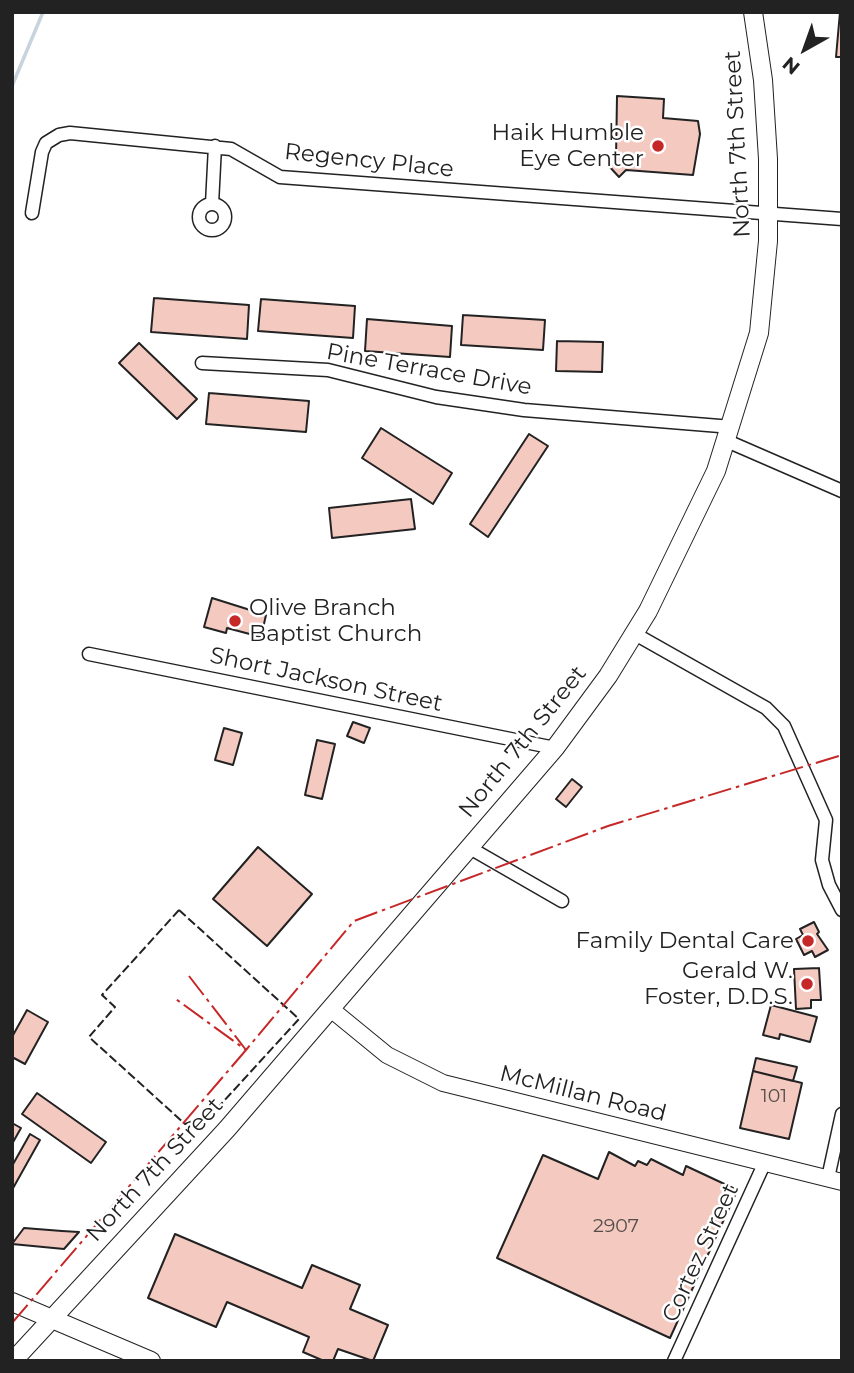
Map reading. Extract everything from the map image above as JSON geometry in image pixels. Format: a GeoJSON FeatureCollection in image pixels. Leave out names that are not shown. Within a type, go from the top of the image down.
{"type":"FeatureCollection","features":[{"type":"Feature","properties":{"kind":"main road","name":"North 7th Street"},"geometry":{"type":"LineString","coordinates":[[12,1361],[227,1129],[332,1010],[555,748],[635,634],[702,503],[730,434],[759,333],[768,215],[763,80],[753,12]]}},
{"type":"Feature","properties":{"kind":"main road"},"geometry":{"type":"LineString","coordinates":[[12,1302],[48,1320],[151,1361]]}},
{"type":"Feature","properties":{"kind":"street","name":"Regency Place"},"geometry":{"type":"LineString","coordinates":[[32,213],[42,152],[46,143],[59,135],[70,133],[231,149],[280,177],[842,219]]}},
{"type":"Feature","properties":{"kind":"street"},"geometry":{"type":"LineString","coordinates":[[212,204],[215,146]]}},
{"type":"Feature","properties":{"kind":"street","name":"Pine Terrace Drive"},"geometry":{"type":"LineString","coordinates":[[202,363],[328,370],[436,397],[730,434],[842,491]]}},
{"type":"Feature","properties":{"kind":"street"},"geometry":{"type":"LineString","coordinates":[[635,634],[766,708],[784,726],[826,820],[822,860],[829,885],[842,910]]}},
{"type":"Feature","properties":{"kind":"street","name":"Short Jackson Street"},"geometry":{"type":"LineString","coordinates":[[89,654],[555,748]]}},
{"type":"Feature","properties":{"kind":"street"},"geometry":{"type":"LineString","coordinates":[[470,848],[562,901]]}},
{"type":"Feature","properties":{"kind":"street","name":"McMillan Road"},"geometry":{"type":"LineString","coordinates":[[332,1010],[387,1055],[443,1083],[835,1180]]}},
{"type":"Feature","properties":{"kind":"street"},"geometry":{"type":"LineString","coordinates":[[835,1180],[842,1114]]}},
{"type":"Feature","properties":{"kind":"street","name":"Cortez Street"},"geometry":{"type":"LineString","coordinates":[[674,1361],[765,1163]]}},
{"type":"Feature","properties":{"kind":"building"},"geometry":{"type":"Polygon","coordinates":[[[840,12],[842,57],[836,57],[840,12]]]}},
{"type":"Feature","properties":{"kind":"building","name":"Haik Humble Eye Center"},"geometry":{"type":"Polygon","coordinates":[[[617,96],[664,99],[663,118],[698,121],[700,134],[693,175],[626,170],[619,177],[608,165],[616,158],[617,96]]]}},
{"type":"Feature","properties":{"kind":"building"},"geometry":{"type":"Polygon","coordinates":[[[154,298],[249,305],[247,339],[151,332],[154,298]]]}},
{"type":"Feature","properties":{"kind":"building"},"geometry":{"type":"Polygon","coordinates":[[[261,299],[355,306],[353,338],[258,331],[261,299]]]}},
{"type":"Feature","properties":{"kind":"building"},"geometry":{"type":"Polygon","coordinates":[[[463,315],[545,320],[543,350],[461,345],[463,315]]]}},
{"type":"Feature","properties":{"kind":"building"},"geometry":{"type":"Polygon","coordinates":[[[367,319],[452,326],[450,357],[365,351],[367,319]]]}},
{"type":"Feature","properties":{"kind":"building"},"geometry":{"type":"Polygon","coordinates":[[[557,341],[603,342],[602,372],[556,371],[557,341]]]}},
{"type":"Feature","properties":{"kind":"building"},"geometry":{"type":"Polygon","coordinates":[[[139,343],[197,399],[177,419],[119,363],[139,343]]]}},
{"type":"Feature","properties":{"kind":"building"},"geometry":{"type":"Polygon","coordinates":[[[209,393],[309,401],[306,432],[206,424],[209,393]]]}},
{"type":"Feature","properties":{"kind":"building"},"geometry":{"type":"Polygon","coordinates":[[[381,428],[452,473],[433,504],[362,458],[381,428]]]}},
{"type":"Feature","properties":{"kind":"building"},"geometry":{"type":"Polygon","coordinates":[[[529,434],[548,446],[488,537],[470,524],[529,434]]]}},
{"type":"Feature","properties":{"kind":"building"},"geometry":{"type":"Polygon","coordinates":[[[411,499],[415,529],[332,538],[329,508],[411,499]]]}},
{"type":"Feature","properties":{"kind":"building","name":"Olive Branch Baptist Church"},"geometry":{"type":"Polygon","coordinates":[[[212,598],[266,615],[261,637],[227,628],[226,633],[204,627],[212,598]]]}},
{"type":"Feature","properties":{"kind":"building"},"geometry":{"type":"Polygon","coordinates":[[[353,722],[370,728],[364,743],[347,736],[353,722]]]}},
{"type":"Feature","properties":{"kind":"building"},"geometry":{"type":"Polygon","coordinates":[[[224,728],[242,733],[233,765],[215,760],[224,728]]]}},
{"type":"Feature","properties":{"kind":"building"},"geometry":{"type":"Polygon","coordinates":[[[317,740],[335,744],[322,799],[305,795],[317,740]]]}},
{"type":"Feature","properties":{"kind":"building"},"geometry":{"type":"Polygon","coordinates":[[[572,779],[582,787],[566,807],[556,799],[572,779]]]}},
{"type":"Feature","properties":{"kind":"building"},"geometry":{"type":"Polygon","coordinates":[[[258,847],[312,894],[267,946],[213,899],[258,847]]]}},
{"type":"Feature","properties":{"kind":"building","name":"Family Dental Care"},"geometry":{"type":"Polygon","coordinates":[[[814,922],[819,932],[817,934],[828,950],[815,957],[812,951],[804,955],[796,939],[803,935],[800,929],[814,922]]]}},
{"type":"Feature","properties":{"kind":"building","name":"Gerald W. Foster, D.D.S."},"geometry":{"type":"Polygon","coordinates":[[[819,968],[821,1000],[811,1000],[811,1008],[796,1009],[794,969],[819,968]]]}},
{"type":"Feature","properties":{"kind":"building"},"geometry":{"type":"Polygon","coordinates":[[[771,1005],[817,1017],[810,1042],[780,1034],[779,1039],[763,1035],[771,1005]]]}},
{"type":"Feature","properties":{"kind":"building"},"geometry":{"type":"Polygon","coordinates":[[[27,1010],[48,1022],[25,1064],[12,1057],[12,1037],[27,1010]]]}},
{"type":"Feature","properties":{"kind":"building"},"geometry":{"type":"Polygon","coordinates":[[[756,1058],[797,1067],[793,1081],[753,1071],[756,1058]]]}},
{"type":"Feature","properties":{"kind":"building"},"geometry":{"type":"Polygon","coordinates":[[[753,1071],[802,1083],[789,1139],[740,1128],[753,1071]]]}},
{"type":"Feature","properties":{"kind":"building"},"geometry":{"type":"Polygon","coordinates":[[[37,1093],[106,1142],[91,1163],[22,1114],[37,1093]]]}},
{"type":"Feature","properties":{"kind":"building"},"geometry":{"type":"Polygon","coordinates":[[[12,1123],[21,1128],[12,1144],[12,1123]]]}},
{"type":"Feature","properties":{"kind":"building"},"geometry":{"type":"Polygon","coordinates":[[[30,1134],[40,1140],[12,1190],[12,1166],[30,1134]]]}},
{"type":"Feature","properties":{"kind":"building"},"geometry":{"type":"Polygon","coordinates":[[[609,1152],[635,1166],[638,1161],[647,1165],[651,1159],[683,1175],[686,1166],[733,1188],[736,1193],[670,1338],[497,1258],[543,1155],[598,1179],[609,1152]]]}},
{"type":"Feature","properties":{"kind":"building"},"geometry":{"type":"Polygon","coordinates":[[[24,1228],[79,1232],[64,1249],[12,1244],[24,1228]]]}},
{"type":"Feature","properties":{"kind":"building"},"geometry":{"type":"Polygon","coordinates":[[[175,1234],[302,1288],[312,1265],[360,1285],[350,1309],[388,1325],[373,1361],[338,1349],[333,1361],[324,1361],[303,1352],[309,1337],[227,1302],[216,1327],[148,1298],[175,1234]]]}},
{"type":"Feature","properties":{"kind":"waterway"},"geometry":{"type":"LineString","coordinates":[[12,86],[43,12]]}},
{"type":"Feature","properties":{"kind":"fence"},"geometry":{"type":"LineString","coordinates":[[179,910],[299,1019],[212,1114],[185,1124],[89,1037],[115,1007],[102,995],[179,910]]}},
{"type":"Feature","properties":{"kind":"power"},"geometry":{"type":"LineString","coordinates":[[189,976],[246,1050],[354,921],[608,826],[842,755]]}},
{"type":"Feature","properties":{"kind":"power"},"geometry":{"type":"LineString","coordinates":[[12,1323],[246,1050],[173,997]]}},
{"type":"Feature","properties":{"kind":"place","name":"Haik Humble Eye Center"},"geometry":{"type":"Point","coordinates":[658,146]}},
{"type":"Feature","properties":{"kind":"place","name":"Olive Branch Baptist Church"},"geometry":{"type":"Point","coordinates":[235,621]}},
{"type":"Feature","properties":{"kind":"place","name":"Family Dental Care"},"geometry":{"type":"Point","coordinates":[808,941]}},
{"type":"Feature","properties":{"kind":"place","name":"Gerald W. Foster, D.D.S."},"geometry":{"type":"Point","coordinates":[807,984]}}]}
